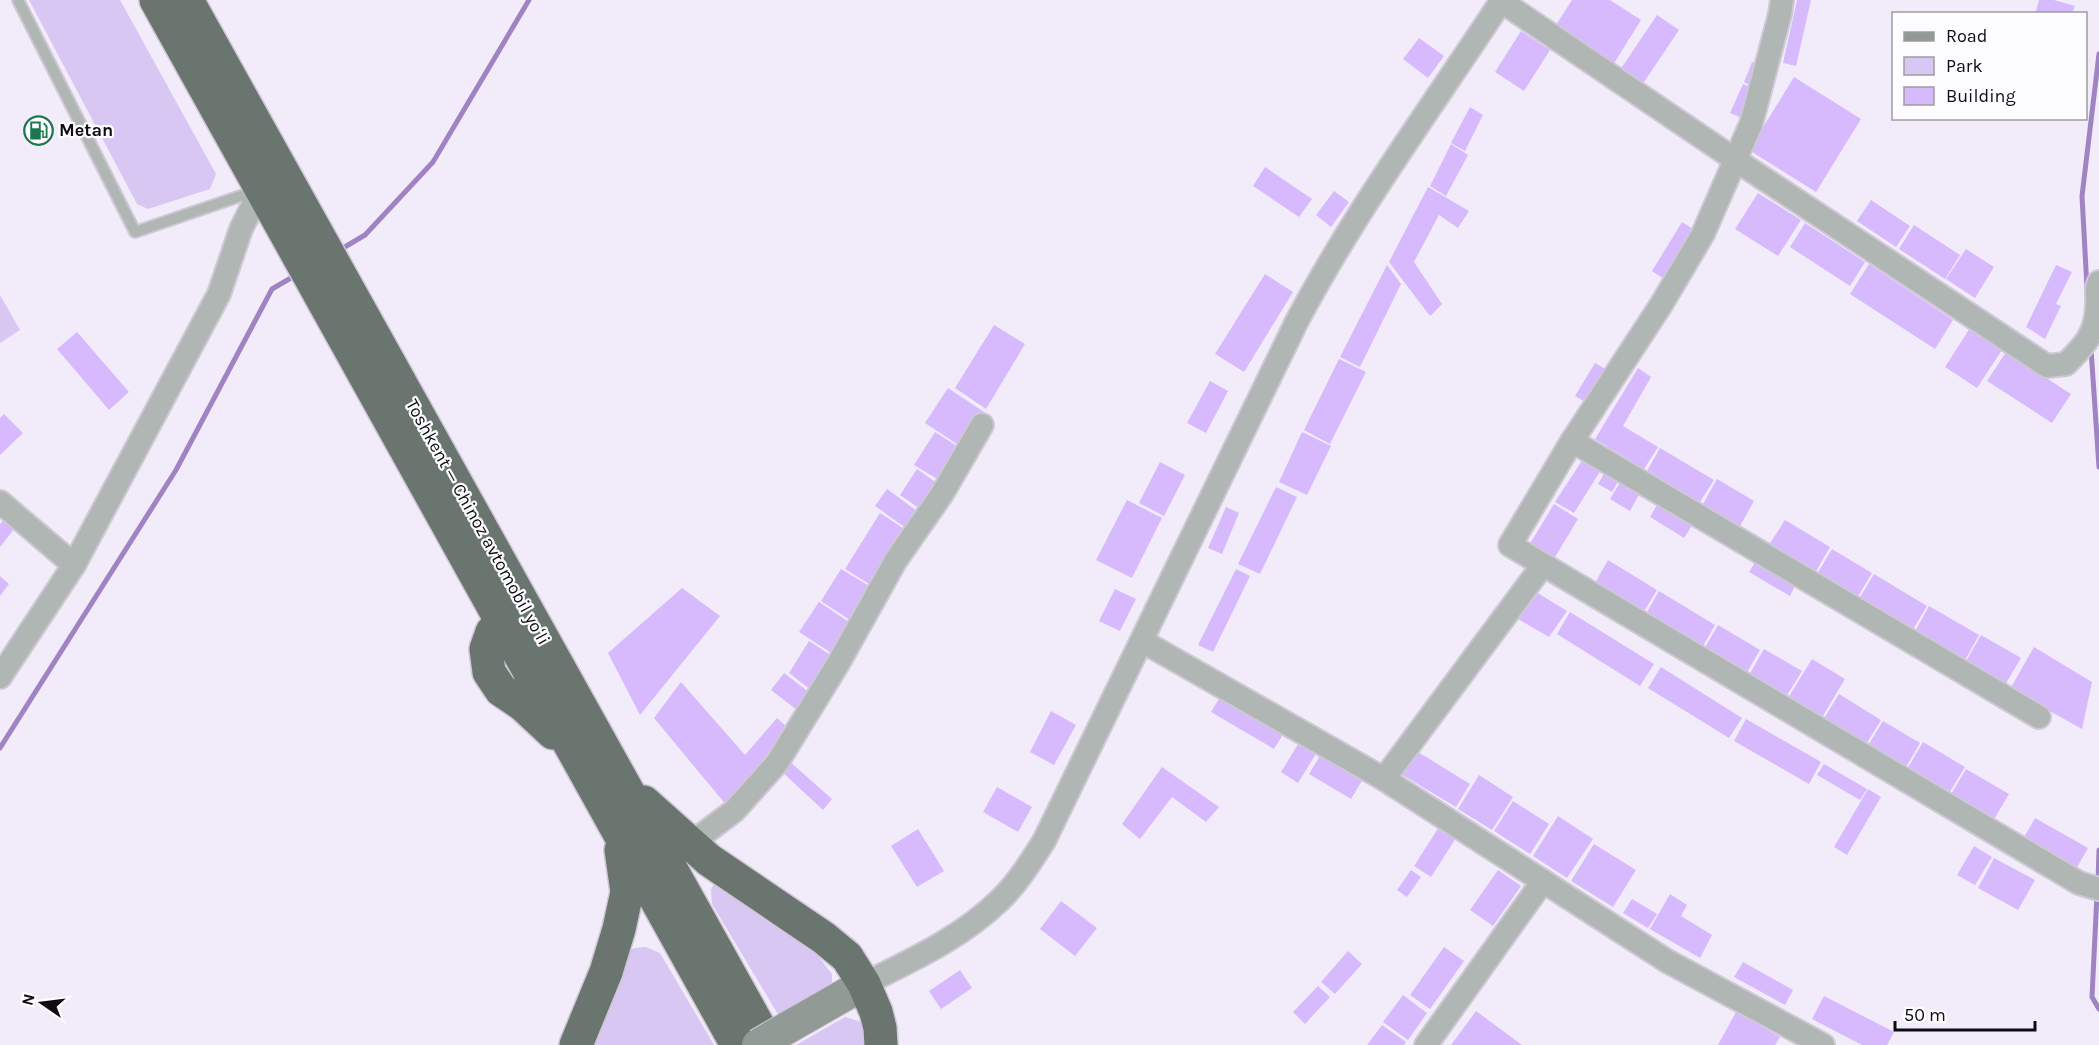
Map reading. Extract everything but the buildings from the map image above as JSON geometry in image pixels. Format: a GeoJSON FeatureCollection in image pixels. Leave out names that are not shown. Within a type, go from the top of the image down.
{"type":"FeatureCollection","features":[{"type":"Feature","properties":{"kind":"highway","name":"Toshkent — Chinoz avtomobil yoʻli"},"geometry":{"type":"LineString","coordinates":[[156,0],[334,292],[516,620],[620,777],[778,1036]]}},
{"type":"Feature","properties":{"kind":"highway","name":"Toshkent — Chinoz avtomobil yoʻli"},"geometry":{"type":"LineString","coordinates":[[187,0],[279,203]]}},
{"type":"Feature","properties":{"kind":"highway"},"geometry":{"type":"LineString","coordinates":[[516,620],[492,632],[486,650],[489,672],[501,690],[523,705],[575,753],[737,1045]]}},
{"type":"Feature","properties":{"kind":"highway"},"geometry":{"type":"LineString","coordinates":[[620,777],[665,823],[709,860],[836,947],[847,957],[864,984],[876,1012],[881,1045]]}},
{"type":"Feature","properties":{"kind":"highway"},"geometry":{"type":"LineString","coordinates":[[576,1045],[606,972],[627,892],[616,827]]}},
{"type":"Feature","properties":{"kind":"main road"},"geometry":{"type":"LineString","coordinates":[[758,1045],[778,1036],[864,984]]}},
{"type":"Feature","properties":{"kind":"street"},"geometry":{"type":"LineString","coordinates":[[1782,0],[1751,124],[1737,161],[1703,234],[1661,305],[1572,441],[1510,545],[2089,886]]}},
{"type":"Feature","properties":{"kind":"street"},"geometry":{"type":"LineString","coordinates":[[864,984],[914,960],[956,936],[992,907],[1016,881],[1044,841],[1297,321],[1325,269],[1356,217],[1501,1],[1737,161],[2047,366],[2066,364],[2093,333],[2099,282]]}},
{"type":"Feature","properties":{"kind":"street"},"geometry":{"type":"LineString","coordinates":[[0,677],[74,565],[219,294],[241,229],[279,203]]}},
{"type":"Feature","properties":{"kind":"street"},"geometry":{"type":"LineString","coordinates":[[690,844],[734,812],[777,763],[839,662],[896,560],[942,494],[982,425]]}},
{"type":"Feature","properties":{"kind":"street"},"geometry":{"type":"LineString","coordinates":[[1572,441],[2039,717]]}},
{"type":"Feature","properties":{"kind":"street"},"geometry":{"type":"LineString","coordinates":[[0,502],[74,565]]}},
{"type":"Feature","properties":{"kind":"street"},"geometry":{"type":"LineString","coordinates":[[1384,779],[1543,565]]}},
{"type":"Feature","properties":{"kind":"street"},"geometry":{"type":"LineString","coordinates":[[1142,641],[1384,779],[1667,961],[1823,1045]]}},
{"type":"Feature","properties":{"kind":"street"},"geometry":{"type":"LineString","coordinates":[[1426,1045],[1543,881]]}},
{"type":"Feature","properties":{"kind":"lane"},"geometry":{"type":"LineString","coordinates":[[18,0],[135,232],[279,203]]}},
{"type":"Feature","properties":{"kind":"green space"},"geometry":{"type":"Polygon","coordinates":[[[29,0],[120,0],[216,174],[210,189],[148,209],[137,204],[29,0]]]}},
{"type":"Feature","properties":{"kind":"green space"},"geometry":{"type":"Polygon","coordinates":[[[0,295],[20,330],[0,343],[0,295]]]}},
{"type":"Feature","properties":{"kind":"green space"},"geometry":{"type":"Polygon","coordinates":[[[715,883],[810,946],[832,974],[832,985],[779,1016],[712,904],[711,889],[715,883]]]}},
{"type":"Feature","properties":{"kind":"green space"},"geometry":{"type":"Polygon","coordinates":[[[646,947],[660,953],[714,1045],[585,1045],[623,956],[634,948],[646,947]]]}},
{"type":"Feature","properties":{"kind":"green space"},"geometry":{"type":"Polygon","coordinates":[[[845,1017],[864,1025],[867,1045],[796,1045],[845,1017]]]}},
{"type":"Feature","properties":{"kind":"waterway"},"geometry":{"type":"LineString","coordinates":[[338,251],[365,235],[433,162],[529,0]]}},
{"type":"Feature","properties":{"kind":"waterway"},"geometry":{"type":"LineString","coordinates":[[2087,288],[2082,196],[2099,54]]}},
{"type":"Feature","properties":{"kind":"waterway"},"geometry":{"type":"LineString","coordinates":[[0,748],[176,470],[272,289],[296,275]]}},
{"type":"Feature","properties":{"kind":"waterway"},"geometry":{"type":"LineString","coordinates":[[2091,349],[2099,467]]}},
{"type":"Feature","properties":{"kind":"waterway"},"geometry":{"type":"LineString","coordinates":[[2098,882],[2099,850]]}},
{"type":"Feature","properties":{"kind":"waterway"},"geometry":{"type":"LineString","coordinates":[[2097,894],[2092,997],[2099,1009]]}},
{"type":"Feature","properties":{"kind":"place","name":"Metan"},"geometry":{"type":"Point","coordinates":[38,130]}}]}
